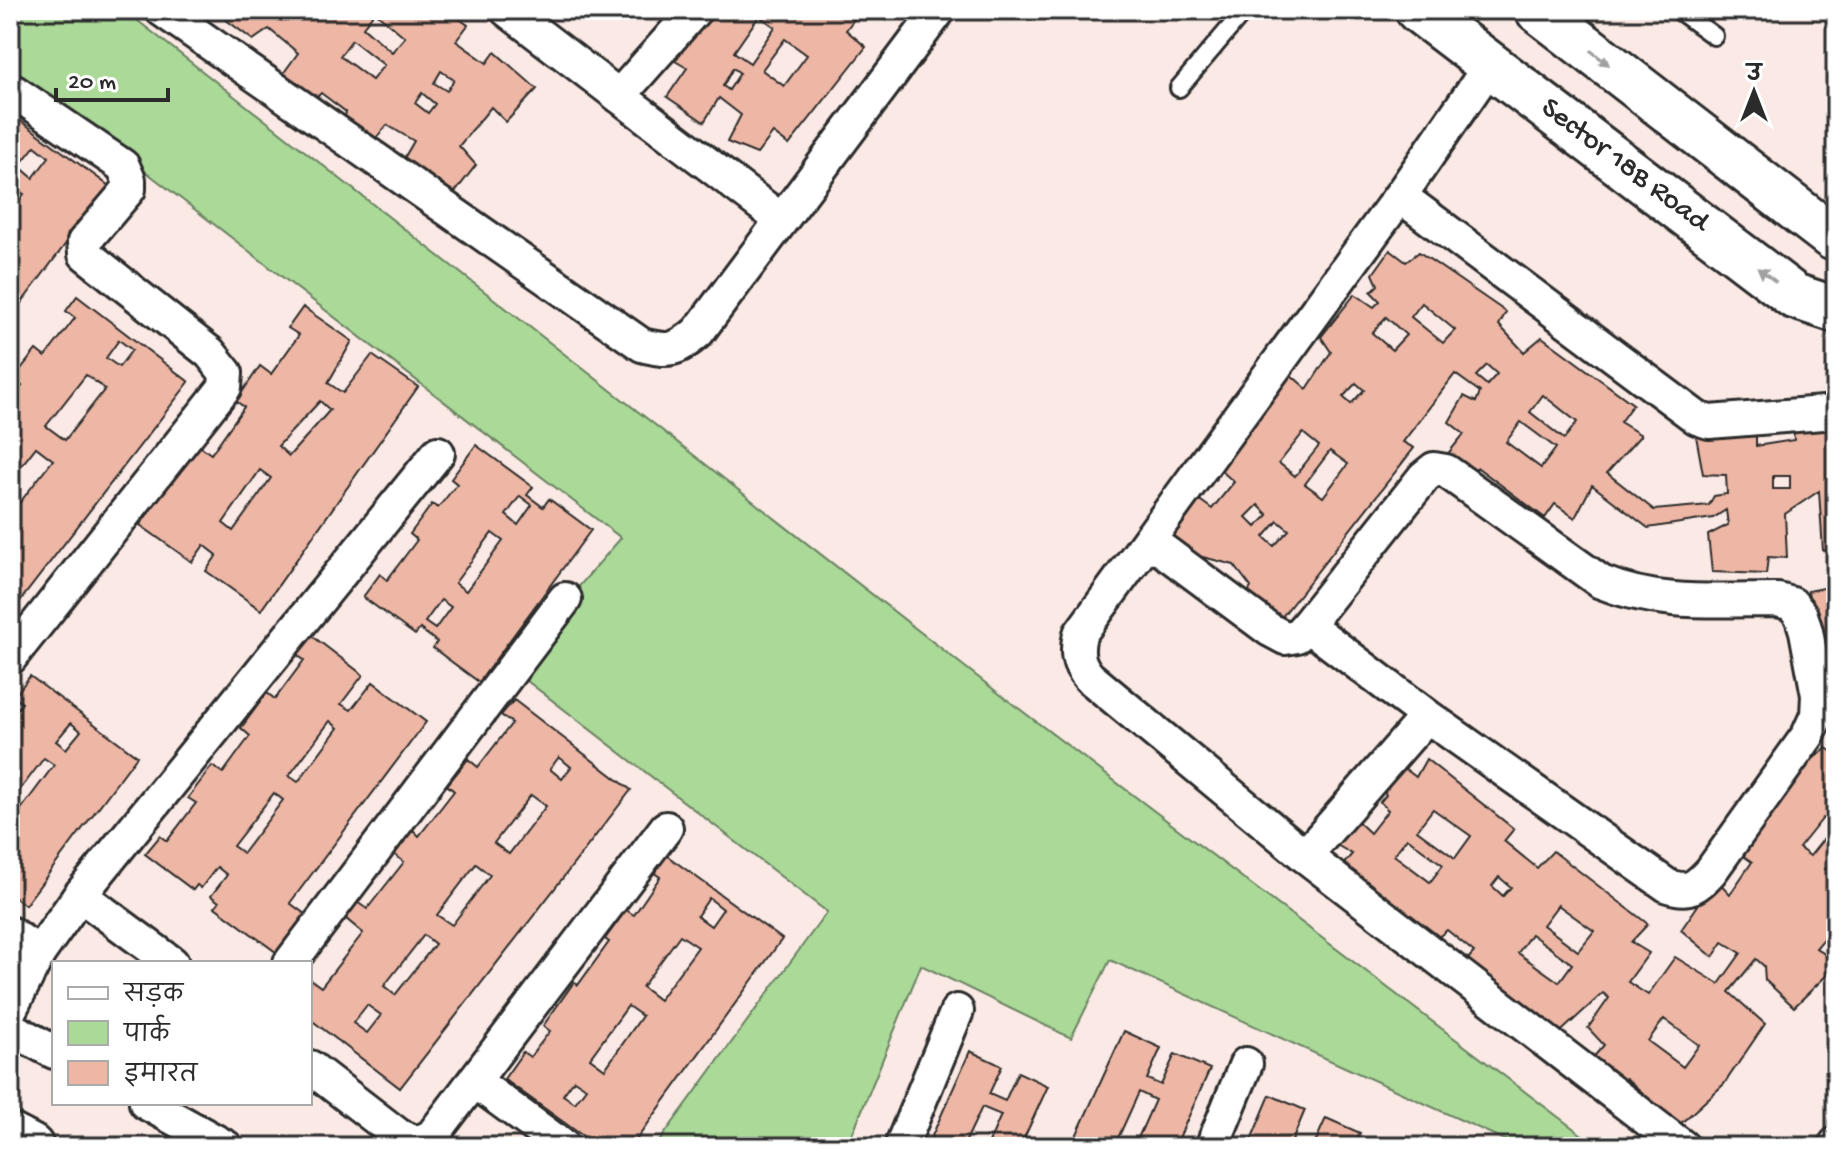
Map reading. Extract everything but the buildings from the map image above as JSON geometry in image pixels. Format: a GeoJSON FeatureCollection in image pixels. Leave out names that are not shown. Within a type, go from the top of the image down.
{"type":"FeatureCollection","features":[{"type":"Feature","properties":{"kind":"street"},"geometry":{"type":"LineString","coordinates":[[162,10],[642,345],[664,350],[681,347],[698,332],[939,10]]}},
{"type":"Feature","properties":{"kind":"street"},"geometry":{"type":"LineString","coordinates":[[507,10],[780,219]]}},
{"type":"Feature","properties":{"kind":"street"},"geometry":{"type":"LineString","coordinates":[[619,96],[695,10]]}},
{"type":"Feature","properties":{"kind":"street","name":"Sector 18B Road"},"geometry":{"type":"LineString","coordinates":[[1418,10],[1794,296],[1836,310]]}},
{"type":"Feature","properties":{"kind":"street"},"geometry":{"type":"LineString","coordinates":[[1557,19],[1832,237],[1836,237]]}},
{"type":"Feature","properties":{"kind":"street"},"geometry":{"type":"LineString","coordinates":[[1491,64],[1400,196],[1080,634],[1076,651],[1080,667],[1089,677],[1305,856],[1683,1147]]}},
{"type":"Feature","properties":{"kind":"street"},"geometry":{"type":"LineString","coordinates":[[10,89],[123,166],[129,189],[84,242],[85,254],[210,353],[226,373],[225,387],[10,658]]}},
{"type":"Feature","properties":{"kind":"street"},"geometry":{"type":"LineString","coordinates":[[1400,196],[1697,418],[1709,422],[1836,412]]}},
{"type":"Feature","properties":{"kind":"street"},"geometry":{"type":"LineString","coordinates":[[10,1010],[39,953],[80,895],[438,453]]}},
{"type":"Feature","properties":{"kind":"street"},"geometry":{"type":"LineString","coordinates":[[1149,540],[1270,630],[1285,638],[1297,636],[1424,477],[1434,469],[1446,471],[1601,582],[1625,592],[1661,600],[1778,600],[1792,604],[1801,615],[1818,695],[1817,715],[1808,735],[1711,871],[1698,885],[1683,890],[1668,886],[1427,716],[1307,625]]}},
{"type":"Feature","properties":{"kind":"street"},"geometry":{"type":"LineString","coordinates":[[292,961],[565,599]]}},
{"type":"Feature","properties":{"kind":"street"},"geometry":{"type":"LineString","coordinates":[[1305,856],[1427,716]]}},
{"type":"Feature","properties":{"kind":"street"},"geometry":{"type":"LineString","coordinates":[[312,1069],[398,1135],[409,1141],[422,1142],[432,1136],[666,828]]}},
{"type":"Feature","properties":{"kind":"street"},"geometry":{"type":"LineString","coordinates":[[80,895],[169,961]]}},
{"type":"Feature","properties":{"kind":"street"},"geometry":{"type":"LineString","coordinates":[[10,933],[39,953]]}},
{"type":"Feature","properties":{"kind":"street"},"geometry":{"type":"LineString","coordinates":[[901,1147],[957,1011]]}},
{"type":"Feature","properties":{"kind":"street"},"geometry":{"type":"LineString","coordinates":[[10,1028],[52,1051]]}},
{"type":"Feature","properties":{"kind":"street"},"geometry":{"type":"LineString","coordinates":[[1212,1147],[1246,1064]]}},
{"type":"Feature","properties":{"kind":"street"},"geometry":{"type":"LineString","coordinates":[[474,1081],[564,1147]]}},
{"type":"Feature","properties":{"kind":"street"},"geometry":{"type":"LineString","coordinates":[[150,1105],[226,1147]]}},
{"type":"Feature","properties":{"kind":"street"},"geometry":{"type":"LineString","coordinates":[[10,1136],[31,1147]]}},
{"type":"Feature","properties":{"kind":"lane"},"geometry":{"type":"LineString","coordinates":[[1179,88],[1245,10]]}},
{"type":"Feature","properties":{"kind":"lane"},"geometry":{"type":"LineString","coordinates":[[1678,10],[1714,36]]}},
{"type":"Feature","properties":{"kind":"green space"},"geometry":{"type":"Polygon","coordinates":[[[10,10],[124,10],[997,692],[1598,1147],[1520,1147],[1110,960],[1071,1038],[921,965],[847,1147],[655,1147],[827,912],[509,667],[621,538],[10,67],[10,10]]]}}]}
